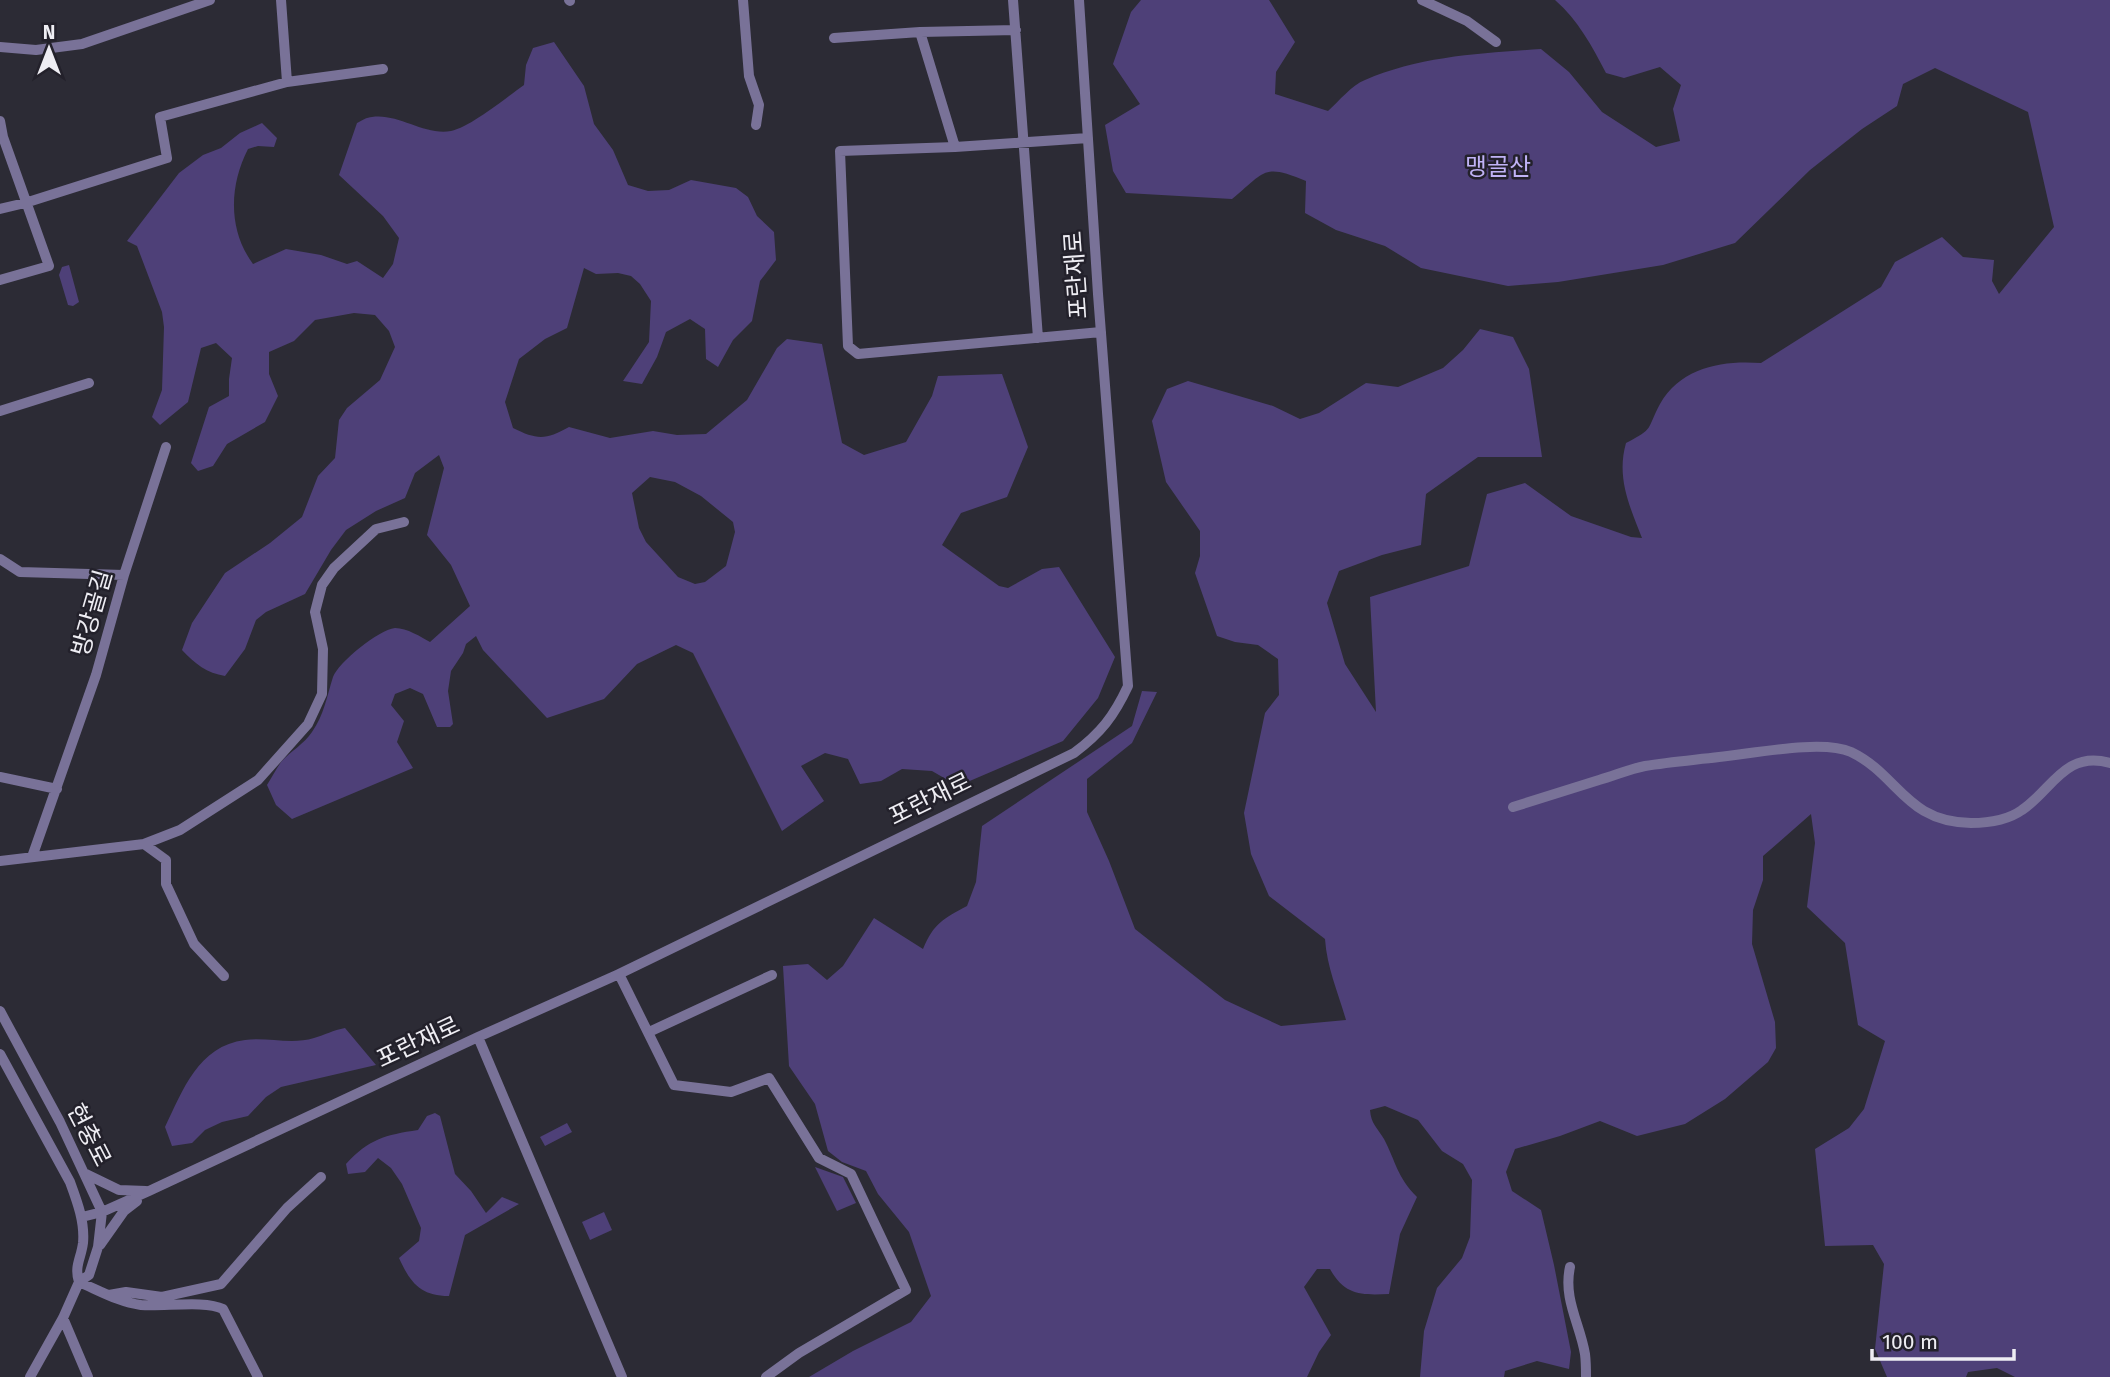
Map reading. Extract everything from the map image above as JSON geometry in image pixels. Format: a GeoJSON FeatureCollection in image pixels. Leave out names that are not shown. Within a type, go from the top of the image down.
{"type":"FeatureCollection","features":[{"type":"Feature","properties":{"kind":"street"},"geometry":{"type":"LineString","coordinates":[[0,47],[36,50],[82,44],[210,0]]}},
{"type":"Feature","properties":{"kind":"street"},"geometry":{"type":"LineString","coordinates":[[281,0],[286,82]]}},
{"type":"Feature","properties":{"kind":"street"},"geometry":{"type":"LineString","coordinates":[[743,0],[748,76],[759,105],[756,125]]}},
{"type":"Feature","properties":{"kind":"street"},"geometry":{"type":"LineString","coordinates":[[1013,0],[1038,338]]}},
{"type":"Feature","properties":{"kind":"street","name":"포란재로"},"geometry":{"type":"LineString","coordinates":[[82,1217],[102,1212],[149,1191],[619,974],[1074,752],[1097,736],[1118,709],[1128,685],[1079,0]]}},
{"type":"Feature","properties":{"kind":"street"},"geometry":{"type":"LineString","coordinates":[[1422,0],[1467,21],[1496,42]]}},
{"type":"Feature","properties":{"kind":"street"},"geometry":{"type":"LineString","coordinates":[[834,38],[920,32],[1016,30]]}},
{"type":"Feature","properties":{"kind":"street"},"geometry":{"type":"LineString","coordinates":[[920,32],[956,147]]}},
{"type":"Feature","properties":{"kind":"street"},"geometry":{"type":"LineString","coordinates":[[0,209],[25,204],[167,158],[160,117],[286,82],[383,69]]}},
{"type":"Feature","properties":{"kind":"street"},"geometry":{"type":"LineString","coordinates":[[0,121],[1,137],[49,266],[0,280]]}},
{"type":"Feature","properties":{"kind":"street"},"geometry":{"type":"LineString","coordinates":[[1088,138],[840,151],[848,346],[858,354],[1101,331]]}},
{"type":"Feature","properties":{"kind":"street"},"geometry":{"type":"LineString","coordinates":[[0,411],[89,383]]}},
{"type":"Feature","properties":{"kind":"street","name":"방강골길"},"geometry":{"type":"LineString","coordinates":[[32,857],[96,675],[124,575],[166,447]]}},
{"type":"Feature","properties":{"kind":"street"},"geometry":{"type":"LineString","coordinates":[[0,861],[144,844],[180,830],[258,780],[308,723],[322,694],[323,649],[315,612],[322,585],[334,568],[376,529],[404,522]]}},
{"type":"Feature","properties":{"kind":"street"},"geometry":{"type":"LineString","coordinates":[[0,559],[20,572],[124,575]]}},
{"type":"Feature","properties":{"kind":"street"},"geometry":{"type":"LineString","coordinates":[[1513,807],[1643,766],[1794,748],[1829,747],[1851,752],[1865,761],[1917,808],[1929,815],[1951,821],[1988,822],[2022,810],[2062,772],[2081,762],[2097,760],[2110,763]]}},
{"type":"Feature","properties":{"kind":"street"},"geometry":{"type":"LineString","coordinates":[[0,777],[57,789]]}},
{"type":"Feature","properties":{"kind":"street"},"geometry":{"type":"LineString","coordinates":[[144,844],[166,860],[166,884],[194,944],[224,976]]}},
{"type":"Feature","properties":{"kind":"street"},"geometry":{"type":"LineString","coordinates":[[619,974],[674,1085],[731,1091],[769,1078],[819,1158],[851,1174],[906,1290],[799,1353],[766,1377]]}},
{"type":"Feature","properties":{"kind":"street"},"geometry":{"type":"LineString","coordinates":[[649,1032],[772,975]]}},
{"type":"Feature","properties":{"kind":"street","name":"현충로"},"geometry":{"type":"LineString","coordinates":[[0,1011],[60,1122],[102,1212],[99,1247],[89,1275],[79,1282],[63,1318],[30,1377]]}},
{"type":"Feature","properties":{"kind":"street"},"geometry":{"type":"LineString","coordinates":[[478,1037],[622,1377]]}},
{"type":"Feature","properties":{"kind":"street","name":"현충로"},"geometry":{"type":"LineString","coordinates":[[0,1054],[69,1182],[82,1217],[83,1242],[76,1271],[79,1282]]}},
{"type":"Feature","properties":{"kind":"street"},"geometry":{"type":"LineString","coordinates":[[86,1174],[119,1190],[149,1191]]}},
{"type":"Feature","properties":{"kind":"street"},"geometry":{"type":"LineString","coordinates":[[109,1295],[126,1292],[162,1297],[221,1283],[286,1208],[321,1177]]}},
{"type":"Feature","properties":{"kind":"street"},"geometry":{"type":"LineString","coordinates":[[99,1247],[124,1211],[149,1191]]}},
{"type":"Feature","properties":{"kind":"street"},"geometry":{"type":"LineString","coordinates":[[1570,1267],[1567,1282],[1572,1312],[1585,1353],[1586,1377]]}},
{"type":"Feature","properties":{"kind":"street"},"geometry":{"type":"LineString","coordinates":[[79,1282],[120,1301],[141,1305],[214,1305],[223,1309],[258,1377]]}},
{"type":"Feature","properties":{"kind":"street"},"geometry":{"type":"LineString","coordinates":[[63,1318],[88,1377]]}},
{"type":"Feature","properties":{"kind":"green space","name":"맹골산"},"geometry":{"type":"Polygon","coordinates":[[[1141,0],[1269,0],[1295,42],[1276,72],[1275,94],[1328,111],[1360,82],[1386,72],[1452,57],[1541,49],[1569,72],[1602,112],[1656,147],[1680,141],[1673,109],[1681,85],[1660,67],[1624,78],[1606,73],[1578,25],[1555,0],[2110,0],[2110,1377],[2015,1377],[1997,1368],[1968,1372],[1966,1377],[1887,1377],[1875,1349],[1884,1264],[1873,1245],[1825,1246],[1815,1149],[1849,1128],[1864,1109],[1885,1041],[1858,1025],[1845,943],[1807,907],[1815,843],[1811,814],[1763,856],[1763,880],[1753,910],[1752,944],[1775,1022],[1776,1048],[1768,1062],[1725,1099],[1685,1124],[1637,1136],[1600,1121],[1515,1149],[1506,1172],[1512,1191],[1541,1210],[1571,1352],[1569,1369],[1537,1361],[1505,1371],[1504,1377],[1420,1377],[1424,1331],[1437,1288],[1462,1258],[1470,1237],[1472,1180],[1463,1164],[1442,1151],[1418,1120],[1385,1106],[1370,1110],[1372,1119],[1401,1176],[1417,1197],[1400,1234],[1389,1294],[1355,1292],[1342,1284],[1330,1269],[1317,1269],[1304,1287],[1331,1335],[1307,1377],[809,1377],[911,1322],[931,1296],[909,1232],[878,1194],[866,1171],[842,1162],[828,1151],[815,1104],[789,1066],[783,966],[808,964],[827,980],[843,966],[874,918],[923,949],[940,923],[967,906],[976,882],[982,826],[1132,726],[1142,691],[1157,692],[1132,743],[1087,779],[1087,812],[1135,929],[1225,1000],[1281,1026],[1346,1020],[1330,970],[1325,939],[1269,896],[1251,854],[1244,813],[1265,713],[1279,695],[1278,659],[1258,645],[1217,636],[1195,573],[1200,556],[1200,531],[1166,482],[1152,421],[1167,389],[1188,381],[1273,406],[1300,419],[1319,413],[1366,383],[1398,387],[1443,368],[1463,350],[1480,329],[1513,337],[1529,369],[1542,457],[1478,457],[1426,494],[1421,545],[1382,555],[1339,571],[1327,603],[1345,664],[1376,712],[1370,597],[1469,566],[1487,494],[1525,483],[1571,516],[1631,537],[1642,538],[1629,504],[1624,480],[1623,456],[1626,443],[1646,431],[1660,404],[1679,382],[1704,368],[1732,363],[1761,363],[1881,287],[1895,262],[1942,237],[1963,257],[1994,260],[1992,281],[1999,294],[2054,227],[2028,112],[1935,68],[1903,84],[1897,106],[1862,129],[1810,170],[1735,243],[1663,265],[1558,282],[1508,286],[1421,268],[1385,246],[1336,230],[1305,213],[1306,181],[1281,172],[1273,171],[1259,176],[1232,199],[1126,193],[1113,171],[1105,125],[1140,104],[1113,64],[1131,12],[1141,0]]]}},
{"type":"Feature","properties":{"kind":"green space"},"geometry":{"type":"Polygon","coordinates":[[[554,42],[584,86],[594,124],[613,150],[628,185],[648,191],[669,190],[691,180],[736,188],[748,197],[757,216],[774,232],[776,260],[760,281],[752,321],[733,340],[718,367],[706,359],[705,329],[690,319],[666,332],[657,357],[642,384],[623,381],[649,342],[651,301],[631,276],[618,273],[596,274],[584,268],[567,328],[545,339],[519,359],[505,402],[513,428],[541,437],[569,427],[610,438],[653,431],[677,435],[706,434],[747,400],[777,348],[787,339],[822,344],[842,443],[864,455],[906,442],[932,396],[938,376],[1002,374],[1028,447],[1007,497],[961,513],[942,545],[999,586],[1008,588],[1042,569],[1059,567],[1115,657],[1098,698],[1063,741],[958,786],[932,771],[902,769],[881,781],[860,784],[848,759],[825,753],[801,766],[824,801],[782,831],[693,653],[676,645],[637,664],[604,699],[547,718],[483,650],[476,636],[466,644],[451,671],[448,691],[453,724],[450,727],[437,727],[423,694],[410,688],[395,694],[391,705],[404,721],[397,742],[413,768],[292,819],[276,805],[267,785],[281,762],[316,726],[333,677],[343,663],[369,640],[395,628],[409,631],[430,642],[470,606],[451,565],[427,535],[444,468],[439,455],[415,473],[405,498],[376,511],[346,530],[305,594],[266,612],[256,620],[245,649],[225,676],[197,664],[182,650],[192,623],[225,573],[270,543],[302,517],[318,476],[335,458],[339,420],[347,408],[380,380],[395,347],[389,331],[375,315],[354,313],[315,320],[294,341],[269,352],[269,374],[278,396],[265,422],[227,444],[213,466],[198,471],[191,463],[209,407],[229,396],[232,358],[216,343],[201,348],[188,402],[160,425],[152,417],[162,390],[162,312],[137,246],[127,241],[179,173],[203,155],[221,148],[240,133],[262,123],[277,138],[274,147],[258,146],[248,149],[237,178],[234,208],[239,237],[253,264],[286,249],[321,255],[347,264],[357,261],[383,278],[393,264],[399,238],[383,216],[339,175],[357,123],[368,118],[382,117],[441,132],[459,128],[478,118],[524,85],[526,65],[533,48],[554,42]],[[650,477],[632,493],[639,528],[646,542],[678,577],[695,584],[705,582],[726,566],[735,532],[733,522],[701,496],[675,482],[650,477]]]}},
{"type":"Feature","properties":{"kind":"green space"},"geometry":{"type":"Polygon","coordinates":[[[69,265],[79,302],[73,306],[68,305],[59,275],[62,267],[69,265]]]}},
{"type":"Feature","properties":{"kind":"green space"},"geometry":{"type":"Polygon","coordinates":[[[345,1028],[376,1065],[281,1087],[266,1097],[248,1116],[222,1122],[205,1130],[192,1143],[172,1146],[165,1127],[194,1072],[215,1051],[245,1040],[306,1040],[345,1028]]]}},
{"type":"Feature","properties":{"kind":"green space"},"geometry":{"type":"Polygon","coordinates":[[[435,1113],[440,1116],[455,1174],[486,1213],[502,1197],[519,1204],[465,1235],[449,1296],[430,1293],[417,1286],[399,1258],[419,1241],[421,1228],[402,1184],[391,1168],[378,1158],[365,1172],[348,1174],[346,1164],[362,1149],[378,1140],[418,1130],[427,1116],[435,1113]]]}},
{"type":"Feature","properties":{"kind":"green space"},"geometry":{"type":"Polygon","coordinates":[[[567,1123],[572,1132],[545,1146],[540,1137],[567,1123]]]}},
{"type":"Feature","properties":{"kind":"green space"},"geometry":{"type":"Polygon","coordinates":[[[815,1167],[843,1177],[856,1203],[837,1211],[815,1167]]]}},
{"type":"Feature","properties":{"kind":"green space"},"geometry":{"type":"Polygon","coordinates":[[[604,1212],[612,1230],[590,1240],[582,1222],[604,1212]]]}}]}
